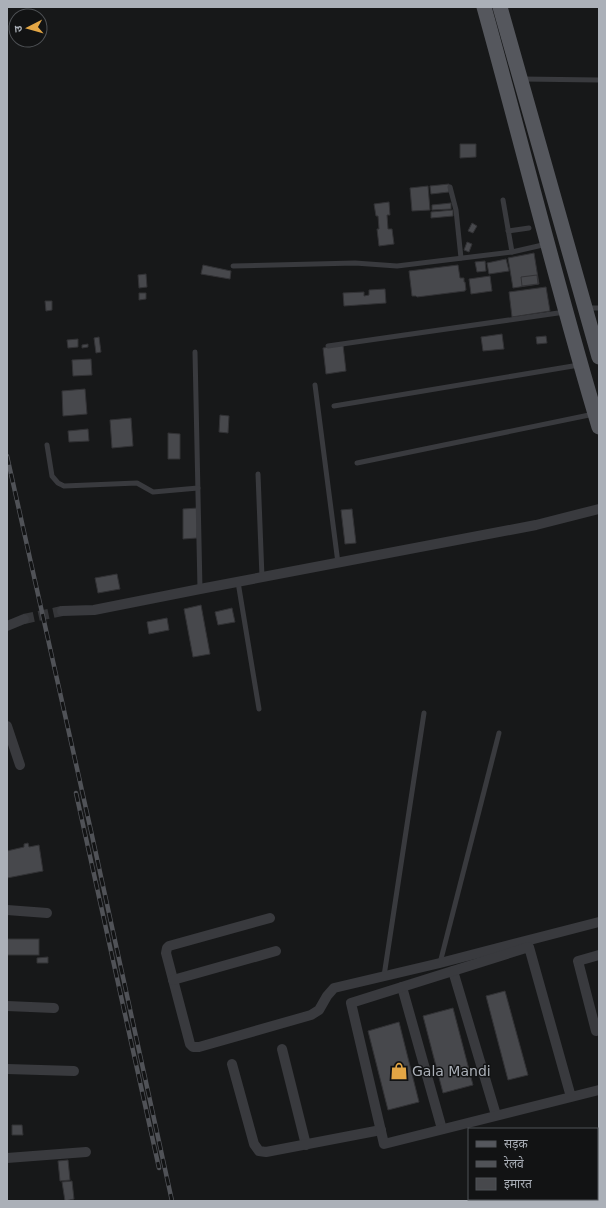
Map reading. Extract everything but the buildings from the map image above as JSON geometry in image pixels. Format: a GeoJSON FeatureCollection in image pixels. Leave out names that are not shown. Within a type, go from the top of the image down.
{"type":"FeatureCollection","features":[{"type":"Feature","properties":{"kind":"main road"},"geometry":{"type":"LineString","coordinates":[[484,7],[514,113],[547,244],[580,365],[597,420]]}},
{"type":"Feature","properties":{"kind":"main road"},"geometry":{"type":"LineString","coordinates":[[500,7],[520,79],[592,308],[599,357]]}},
{"type":"Feature","properties":{"kind":"street"},"geometry":{"type":"LineString","coordinates":[[62,611],[94,610],[536,525],[599,509]]}},
{"type":"Feature","properties":{"kind":"street"},"geometry":{"type":"LineString","coordinates":[[7,626],[24,619]]}},
{"type":"Feature","properties":{"kind":"street"},"geometry":{"type":"LineString","coordinates":[[7,726],[20,766]]}},
{"type":"Feature","properties":{"kind":"street"},"geometry":{"type":"LineString","coordinates":[[7,910],[48,913]]}},
{"type":"Feature","properties":{"kind":"street"},"geometry":{"type":"LineString","coordinates":[[270,918],[169,946],[167,948],[166,953],[173,980],[190,1044],[193,1047],[199,1047],[311,1014],[319,1010],[327,996],[334,988],[440,964],[599,922]]}},
{"type":"Feature","properties":{"kind":"street"},"geometry":{"type":"LineString","coordinates":[[571,1097],[529,947],[351,1003],[384,1144],[599,1090]]}},
{"type":"Feature","properties":{"kind":"street"},"geometry":{"type":"LineString","coordinates":[[173,980],[276,951]]}},
{"type":"Feature","properties":{"kind":"street"},"geometry":{"type":"LineString","coordinates":[[599,955],[578,961],[596,1031],[599,1030]]}},
{"type":"Feature","properties":{"kind":"street"},"geometry":{"type":"LineString","coordinates":[[453,971],[496,1115]]}},
{"type":"Feature","properties":{"kind":"street"},"geometry":{"type":"LineString","coordinates":[[402,987],[442,1129]]}},
{"type":"Feature","properties":{"kind":"street"},"geometry":{"type":"LineString","coordinates":[[7,1006],[54,1008]]}},
{"type":"Feature","properties":{"kind":"street"},"geometry":{"type":"LineString","coordinates":[[282,1049],[306,1145]]}},
{"type":"Feature","properties":{"kind":"street"},"geometry":{"type":"LineString","coordinates":[[232,1064],[254,1144],[259,1151],[266,1152],[381,1130]]}},
{"type":"Feature","properties":{"kind":"street"},"geometry":{"type":"LineString","coordinates":[[7,1069],[74,1071]]}},
{"type":"Feature","properties":{"kind":"street"},"geometry":{"type":"LineString","coordinates":[[7,1158],[86,1152]]}},
{"type":"Feature","properties":{"kind":"lane"},"geometry":{"type":"LineString","coordinates":[[520,79],[599,80]]}},
{"type":"Feature","properties":{"kind":"lane"},"geometry":{"type":"LineString","coordinates":[[450,187],[456,210],[461,258]]}},
{"type":"Feature","properties":{"kind":"lane"},"geometry":{"type":"LineString","coordinates":[[503,200],[512,252]]}},
{"type":"Feature","properties":{"kind":"lane"},"geometry":{"type":"LineString","coordinates":[[508,231],[529,228]]}},
{"type":"Feature","properties":{"kind":"lane"},"geometry":{"type":"LineString","coordinates":[[233,266],[355,263],[397,266],[512,252],[547,244]]}},
{"type":"Feature","properties":{"kind":"lane"},"geometry":{"type":"LineString","coordinates":[[328,346],[566,311]]}},
{"type":"Feature","properties":{"kind":"lane"},"geometry":{"type":"LineString","coordinates":[[195,352],[200,589]]}},
{"type":"Feature","properties":{"kind":"lane"},"geometry":{"type":"LineString","coordinates":[[334,406],[580,365]]}},
{"type":"Feature","properties":{"kind":"lane"},"geometry":{"type":"LineString","coordinates":[[315,385],[338,563]]}},
{"type":"Feature","properties":{"kind":"lane"},"geometry":{"type":"LineString","coordinates":[[357,463],[597,420]]}},
{"type":"Feature","properties":{"kind":"lane"},"geometry":{"type":"LineString","coordinates":[[47,445],[52,476],[58,483],[64,486],[137,483],[153,492],[198,488]]}},
{"type":"Feature","properties":{"kind":"lane"},"geometry":{"type":"LineString","coordinates":[[258,474],[262,577]]}},
{"type":"Feature","properties":{"kind":"lane"},"geometry":{"type":"LineString","coordinates":[[238,582],[259,709]]}},
{"type":"Feature","properties":{"kind":"lane"},"geometry":{"type":"LineString","coordinates":[[384,976],[424,714]]}},
{"type":"Feature","properties":{"kind":"lane"},"geometry":{"type":"LineString","coordinates":[[440,964],[499,733]]}},
{"type":"Feature","properties":{"kind":"tunnel"},"geometry":{"type":"LineString","coordinates":[[24,619],[62,611]]}},
{"type":"Feature","properties":{"kind":"railway"},"geometry":{"type":"LineString","coordinates":[[7,456],[172,1201]]}},
{"type":"Feature","properties":{"kind":"railway"},"geometry":{"type":"LineString","coordinates":[[76,793],[159,1168]]}},
{"type":"Feature","properties":{"kind":"place","name":"Gala Mandi"},"geometry":{"type":"Point","coordinates":[399,1071]}}]}
